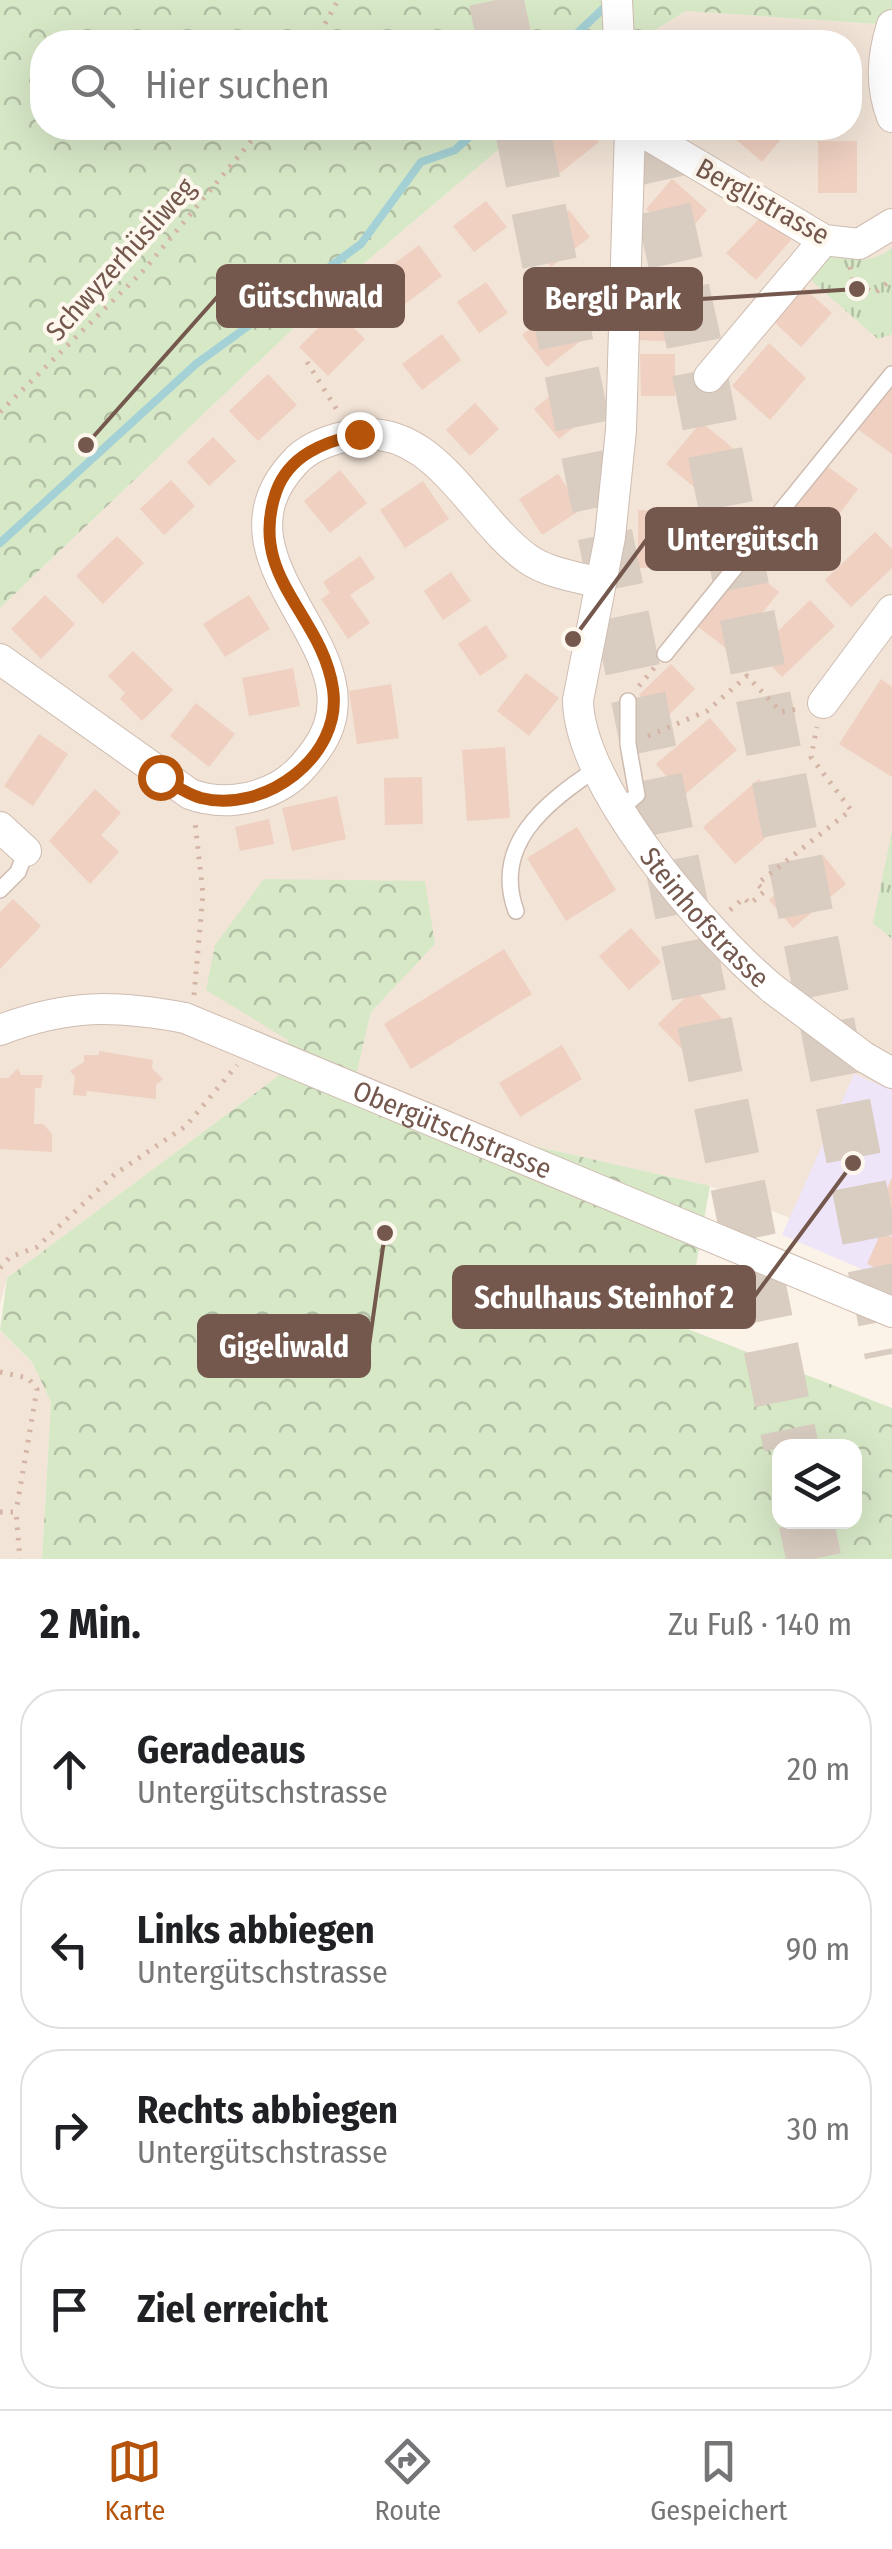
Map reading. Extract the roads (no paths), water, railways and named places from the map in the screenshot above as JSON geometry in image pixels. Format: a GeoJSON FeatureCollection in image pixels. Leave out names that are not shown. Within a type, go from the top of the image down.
{"type":"FeatureCollection","features":[{"type":"Feature","properties":{"kind":"street"},"geometry":{"type":"LineString","coordinates":[[617,0],[618,30]]}},
{"type":"Feature","properties":{"kind":"street"},"geometry":{"type":"LineString","coordinates":[[892,25],[883,61],[884,96],[892,117]]}},
{"type":"Feature","properties":{"kind":"street","name":"Steinhofstrasse"},"geometry":{"type":"LineString","coordinates":[[633,140],[621,430],[600,583],[578,700],[582,738],[596,768],[676,890],[719,941],[773,988],[864,1057],[892,1073]]}},
{"type":"Feature","properties":{"kind":"street","name":"Berglistrasse"},"geometry":{"type":"LineString","coordinates":[[653,140],[824,240],[859,244],[892,224]]}},
{"type":"Feature","properties":{"kind":"street"},"geometry":{"type":"LineString","coordinates":[[709,377],[824,240]]}},
{"type":"Feature","properties":{"kind":"street"},"geometry":{"type":"LineString","coordinates":[[0,658],[190,794],[231,800],[282,784],[300,771],[322,743],[331,724],[334,692],[327,664],[276,571],[267,537],[270,512],[279,484],[295,462],[334,439],[359,434],[386,436],[424,453],[526,558],[600,583]]}},
{"type":"Feature","properties":{"kind":"street"},"geometry":{"type":"LineString","coordinates":[[823,703],[892,610]]}},
{"type":"Feature","properties":{"kind":"street"},"geometry":{"type":"LineString","coordinates":[[0,827],[26,851]]}},
{"type":"Feature","properties":{"kind":"street","name":"Obergütschstrasse"},"geometry":{"type":"LineString","coordinates":[[0,1030],[68,1009],[122,1007],[185,1018],[892,1312]]}},
{"type":"Feature","properties":{"kind":"lane"},"geometry":{"type":"LineString","coordinates":[[666,654],[892,374]]}},
{"type":"Feature","properties":{"kind":"lane"},"geometry":{"type":"LineString","coordinates":[[621,808],[637,795],[628,744],[628,701]]}},
{"type":"Feature","properties":{"kind":"lane"},"geometry":{"type":"LineString","coordinates":[[516,911],[507,877],[517,844],[569,787],[596,768]]}},
{"type":"Feature","properties":{"kind":"lane"},"geometry":{"type":"LineString","coordinates":[[0,890],[18,872],[26,851]]}},
{"type":"Feature","properties":{"kind":"waterway"},"geometry":{"type":"LineString","coordinates":[[581,30],[608,4]]}},
{"type":"Feature","properties":{"kind":"waterway"},"geometry":{"type":"LineString","coordinates":[[0,543],[196,364],[361,244],[421,162],[455,150],[466,140]]}},
{"type":"Feature","properties":{"kind":"tunnel"},"geometry":{"type":"LineString","coordinates":[[496,0],[502,30]]}},
{"type":"Feature","properties":{"kind":"tunnel"},"geometry":{"type":"LineString","coordinates":[[524,140],[790,1439]]}},
{"type":"Feature","properties":{"kind":"tunnel"},"geometry":{"type":"LineString","coordinates":[[648,140],[692,334],[892,1354]]}},
{"type":"Feature","properties":{"kind":"tunnel"},"geometry":{"type":"LineString","coordinates":[[808,1529],[814,1559]]}},
{"type":"Feature","properties":{"kind":"place","name":"Bergli Park"},"geometry":{"type":"Point","coordinates":[857,289]}},
{"type":"Feature","properties":{"kind":"place","name":"Gütschwald"},"geometry":{"type":"Point","coordinates":[86,445]}},
{"type":"Feature","properties":{"kind":"place","name":"Untergütsch"},"geometry":{"type":"Point","coordinates":[573,639]}},
{"type":"Feature","properties":{"kind":"place","name":"Schulhaus Steinhof 2"},"geometry":{"type":"Point","coordinates":[853,1163]}},
{"type":"Feature","properties":{"kind":"place","name":"Gigeliwald"},"geometry":{"type":"Point","coordinates":[385,1233]}}]}
